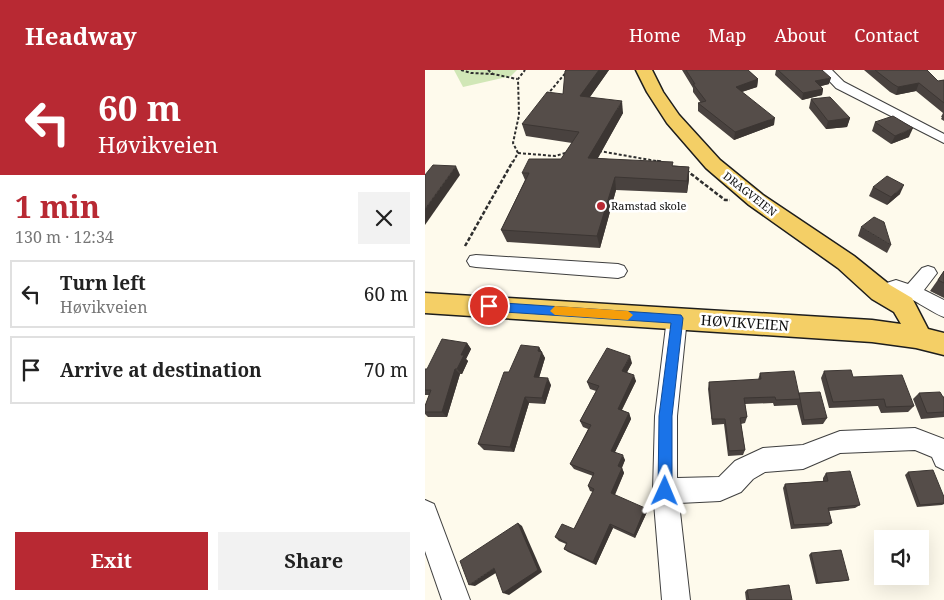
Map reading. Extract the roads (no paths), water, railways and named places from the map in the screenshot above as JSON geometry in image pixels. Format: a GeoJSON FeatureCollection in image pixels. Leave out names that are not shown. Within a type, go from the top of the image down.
{"type":"FeatureCollection","features":[{"type":"Feature","properties":{"kind":"main road","name":"DRAGVEIEN"},"geometry":{"type":"LineString","coordinates":[[645,70],[662,104],[683,132],[713,164],[747,193],[857,270],[881,292],[903,305],[914,324],[916,337]]}},
{"type":"Feature","properties":{"kind":"main road"},"geometry":{"type":"LineString","coordinates":[[881,292],[886,333]]}},
{"type":"Feature","properties":{"kind":"main road","name":"HØVIKVEIEN"},"geometry":{"type":"LineString","coordinates":[[425,303],[886,333],[916,337],[944,344]]}},
{"type":"Feature","properties":{"kind":"street"},"geometry":{"type":"LineString","coordinates":[[825,70],[840,85],[944,139]]}},
{"type":"Feature","properties":{"kind":"street"},"geometry":{"type":"LineString","coordinates":[[476,261],[619,271]]}},
{"type":"Feature","properties":{"kind":"street"},"geometry":{"type":"LineString","coordinates":[[912,292],[928,273]]}},
{"type":"Feature","properties":{"kind":"street"},"geometry":{"type":"LineString","coordinates":[[881,292],[896,287],[912,292],[944,309]]}},
{"type":"Feature","properties":{"kind":"street"},"geometry":{"type":"LineString","coordinates":[[676,600],[665,491],[666,416],[677,318]]}},
{"type":"Feature","properties":{"kind":"street"},"geometry":{"type":"LineString","coordinates":[[665,491],[720,489],[732,484],[744,470],[763,460],[803,457],[840,442],[915,439],[941,449],[944,458]]}},
{"type":"Feature","properties":{"kind":"street"},"geometry":{"type":"LineString","coordinates":[[425,514],[456,600]]}},
{"type":"Feature","properties":{"kind":"place","name":"Ramstad skole"},"geometry":{"type":"Point","coordinates":[601,206]}}]}
